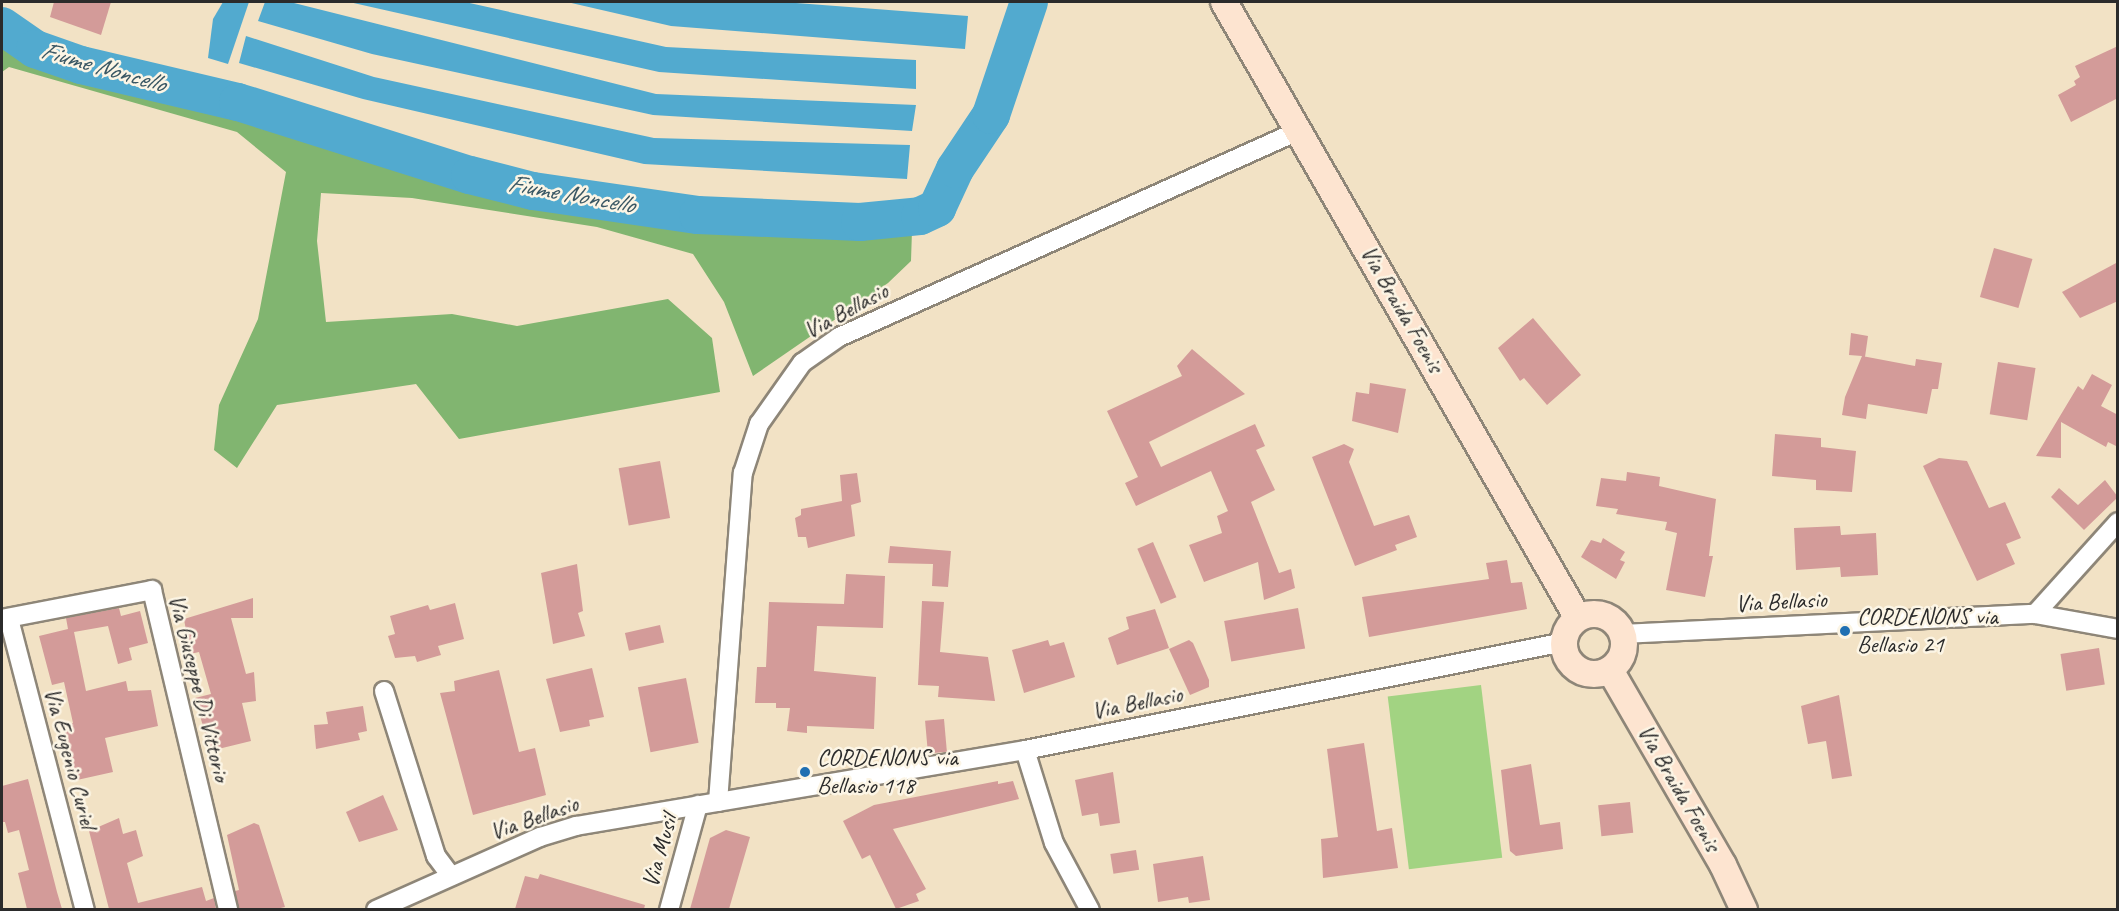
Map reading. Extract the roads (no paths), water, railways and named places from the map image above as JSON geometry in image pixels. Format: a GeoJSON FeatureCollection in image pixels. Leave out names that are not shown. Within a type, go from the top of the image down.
{"type":"FeatureCollection","features":[{"type":"Feature","properties":{"kind":"street","name":"Via Braida Foenis"},"geometry":{"type":"LineString","coordinates":[[1224,2],[1578,618]]}},
{"type":"Feature","properties":{"kind":"street","name":"Via Bellasio"},"geometry":{"type":"LineString","coordinates":[[718,802],[743,473],[759,424],[802,363],[839,337],[1298,131]]}},
{"type":"Feature","properties":{"kind":"street"},"geometry":{"type":"LineString","coordinates":[[2035,614],[2118,522]]}},
{"type":"Feature","properties":{"kind":"street","name":"Via Giuseppe Di Vittorio"},"geometry":{"type":"LineString","coordinates":[[5,619],[152,590],[228,909]]}},
{"type":"Feature","properties":{"kind":"street"},"geometry":{"type":"LineString","coordinates":[[1599,614],[1612,620],[1623,634],[1623,652],[1610,669],[1589,674],[1578,669],[1568,658],[1564,642],[1566,632],[1578,618],[1599,614]]}},
{"type":"Feature","properties":{"kind":"street","name":"Via Bellasio"},"geometry":{"type":"LineString","coordinates":[[1623,634],[2035,614],[2118,629]]}},
{"type":"Feature","properties":{"kind":"street","name":"Via Eugenio Curiel"},"geometry":{"type":"LineString","coordinates":[[5,619],[86,909]]}},
{"type":"Feature","properties":{"kind":"street","name":"Via Bellasio"},"geometry":{"type":"LineString","coordinates":[[376,909],[540,837],[576,826],[1025,750],[1564,642]]}},
{"type":"Feature","properties":{"kind":"street","name":"Via Braida Foenis"},"geometry":{"type":"LineString","coordinates":[[1610,669],[1712,846],[1744,909]]}},
{"type":"Feature","properties":{"kind":"street"},"geometry":{"type":"LineString","coordinates":[[384,691],[436,856],[451,876]]}},
{"type":"Feature","properties":{"kind":"street"},"geometry":{"type":"LineString","coordinates":[[1025,750],[1054,843],[1090,909]]}},
{"type":"Feature","properties":{"kind":"street","name":"Via Musil"},"geometry":{"type":"LineString","coordinates":[[669,909],[698,806]]}},
{"type":"Feature","properties":{"kind":"water"},"geometry":{"type":"Polygon","coordinates":[[[223,2],[249,2],[228,64],[208,58],[213,19],[223,2]]]}},
{"type":"Feature","properties":{"kind":"water"},"geometry":{"type":"Polygon","coordinates":[[[265,2],[290,2],[656,94],[916,105],[912,131],[653,115],[372,54],[258,21],[265,2]]]}},
{"type":"Feature","properties":{"kind":"water"},"geometry":{"type":"Polygon","coordinates":[[[349,2],[465,2],[666,47],[916,60],[916,89],[659,72],[349,2]]]}},
{"type":"Feature","properties":{"kind":"water"},"geometry":{"type":"Polygon","coordinates":[[[567,2],[783,2],[968,16],[965,49],[671,26],[567,2]]]}},
{"type":"Feature","properties":{"kind":"water"},"geometry":{"type":"Polygon","coordinates":[[[246,36],[374,77],[654,138],[910,145],[907,179],[644,164],[363,99],[239,63],[246,36]]]}},
{"type":"Feature","properties":{"kind":"waterway","name":"Fiume Noncello"},"geometry":{"type":"LineString","coordinates":[[2,26],[35,49],[81,65],[238,102],[470,175],[533,191],[698,215],[860,222],[920,216],[937,208],[955,169],[991,115],[1029,2]]}},
{"type":"Feature","properties":{"kind":"place","name":"CORDENONS via Bellasio 21"},"geometry":{"type":"Point","coordinates":[1845,631]}},
{"type":"Feature","properties":{"kind":"place","name":"CORDENONS via Bellasio 118"},"geometry":{"type":"Point","coordinates":[805,772]}}]}
